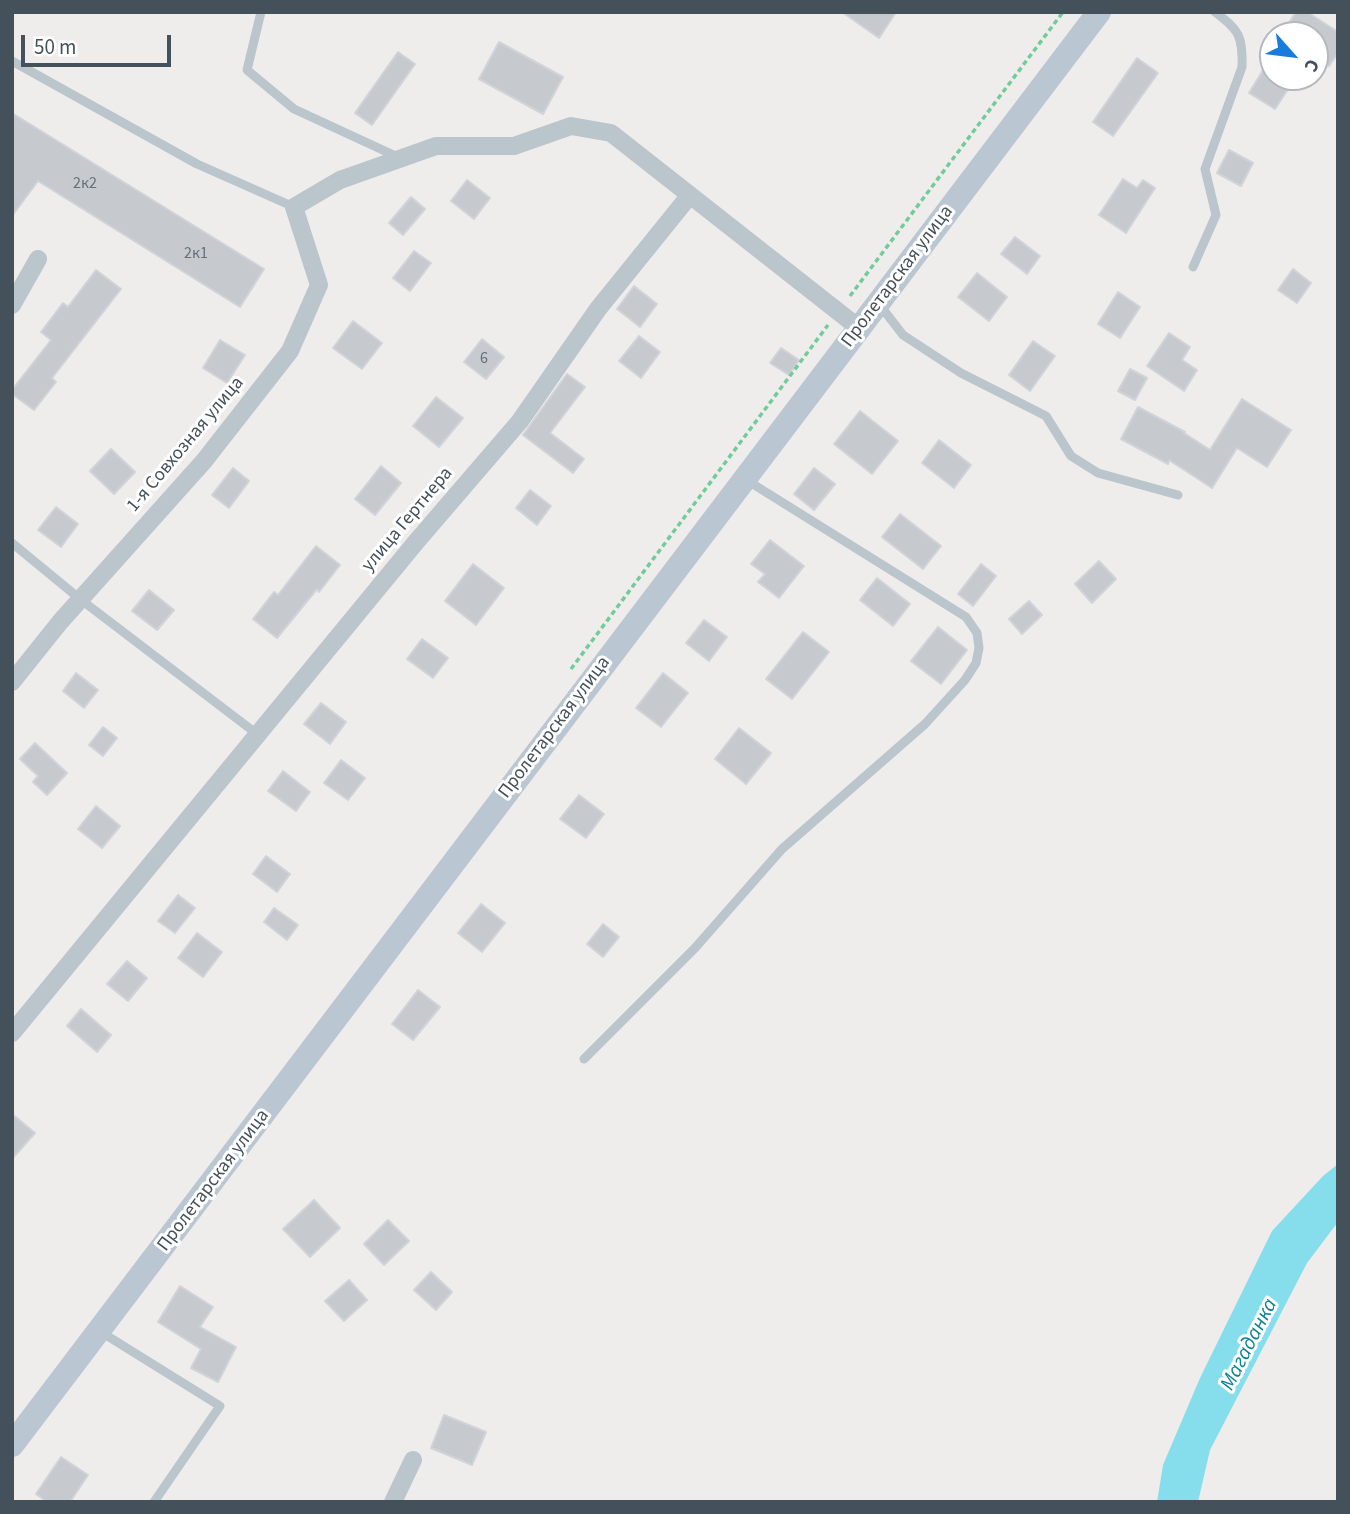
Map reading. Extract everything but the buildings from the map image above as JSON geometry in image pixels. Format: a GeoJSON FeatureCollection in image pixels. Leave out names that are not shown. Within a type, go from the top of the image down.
{"type":"FeatureCollection","features":[{"type":"Feature","properties":{"kind":"main road","name":"Пролетарская улица"},"geometry":{"type":"LineString","coordinates":[[12,1445],[1098,12]]}},
{"type":"Feature","properties":{"kind":"street"},"geometry":{"type":"LineString","coordinates":[[294,206],[340,180],[436,146],[514,146],[571,126],[611,133],[859,328]]}},
{"type":"Feature","properties":{"kind":"street","name":"улица Гертнера"},"geometry":{"type":"LineString","coordinates":[[12,1033],[257,734],[520,421],[598,309],[690,195]]}},
{"type":"Feature","properties":{"kind":"street","name":"1-я Совхозная улица"},"geometry":{"type":"LineString","coordinates":[[12,682],[80,599],[204,461],[290,351],[319,285],[294,206]]}},
{"type":"Feature","properties":{"kind":"street"},"geometry":{"type":"LineString","coordinates":[[12,304],[38,260]]}},
{"type":"Feature","properties":{"kind":"street"},"geometry":{"type":"LineString","coordinates":[[393,1502],[413,1460]]}},
{"type":"Feature","properties":{"kind":"lane"},"geometry":{"type":"LineString","coordinates":[[261,12],[247,70],[294,109],[401,158]]}},
{"type":"Feature","properties":{"kind":"lane"},"geometry":{"type":"LineString","coordinates":[[1193,267],[1216,215],[1205,169],[1242,67],[1243,49],[1235,27],[1215,12]]}},
{"type":"Feature","properties":{"kind":"lane"},"geometry":{"type":"LineString","coordinates":[[12,61],[197,164],[294,206]]}},
{"type":"Feature","properties":{"kind":"lane"},"geometry":{"type":"LineString","coordinates":[[878,302],[903,335],[961,373],[1046,416],[1071,456],[1098,473],[1178,495]]}},
{"type":"Feature","properties":{"kind":"lane"},"geometry":{"type":"LineString","coordinates":[[584,1059],[695,948],[782,849],[925,724],[965,680],[976,663],[979,648],[977,633],[966,617],[743,478]]}},
{"type":"Feature","properties":{"kind":"lane"},"geometry":{"type":"LineString","coordinates":[[12,543],[80,599],[257,734]]}},
{"type":"Feature","properties":{"kind":"lane"},"geometry":{"type":"LineString","coordinates":[[100,1332],[220,1406],[154,1502]]}},
{"type":"Feature","properties":{"kind":"path"},"geometry":{"type":"LineString","coordinates":[[564,677],[1063,12]]}},
{"type":"Feature","properties":{"kind":"water","name":"Магаданка"},"geometry":{"type":"Polygon","coordinates":[[[1338,1164],[1338,1222],[1307,1263],[1210,1450],[1198,1502],[1157,1502],[1163,1465],[1200,1378],[1272,1231],[1323,1176],[1338,1164]]]}}]}
